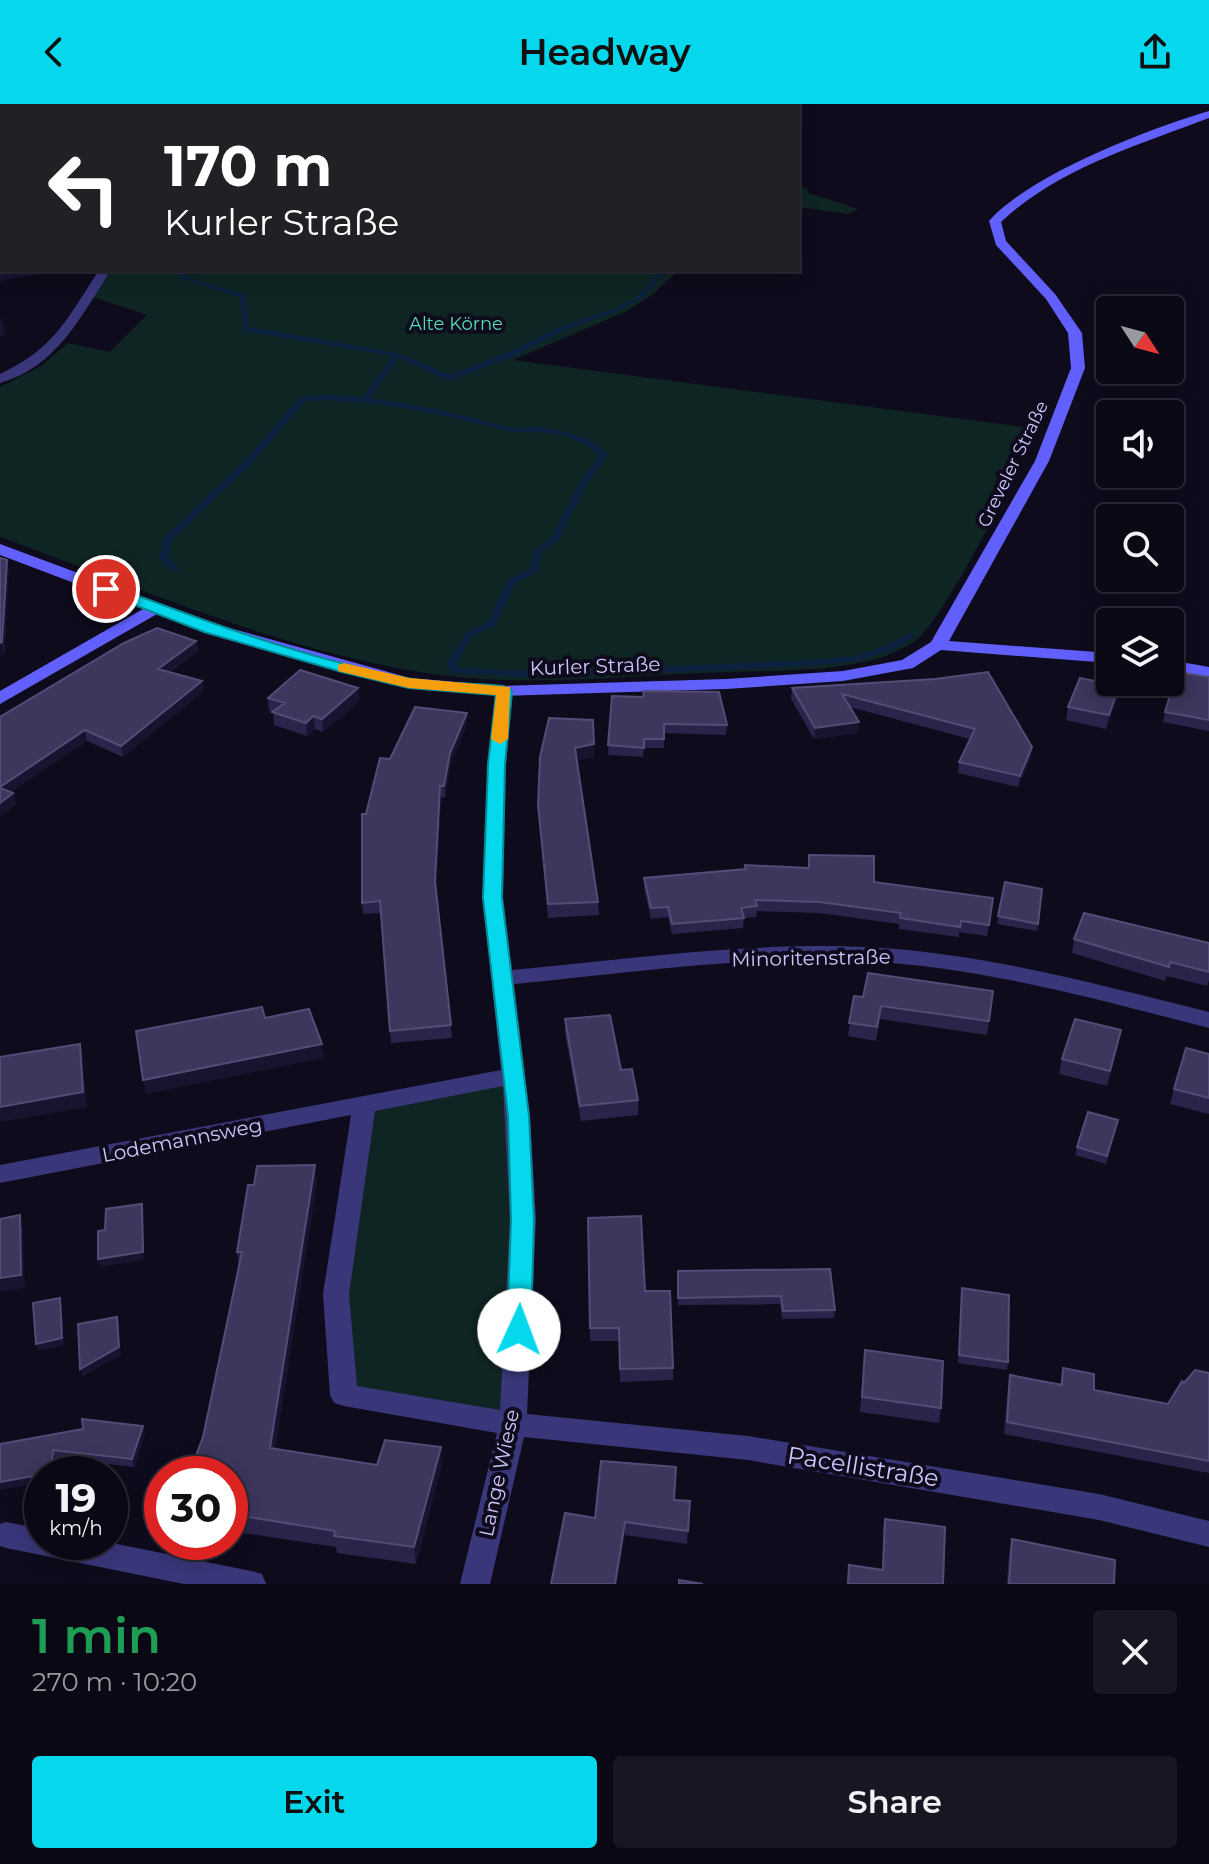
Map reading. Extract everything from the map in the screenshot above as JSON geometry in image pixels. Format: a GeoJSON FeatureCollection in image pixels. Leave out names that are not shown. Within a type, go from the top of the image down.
{"type":"FeatureCollection","features":[{"type":"Feature","properties":{"kind":"street","name":"Greveler Straße"},"geometry":{"type":"LineString","coordinates":[[938,645],[1042,461],[1078,368],[1075,333],[1051,297],[1000,242],[995,221],[1007,207],[1051,183],[1209,114]]}},
{"type":"Feature","properties":{"kind":"street"},"geometry":{"type":"LineString","coordinates":[[0,379],[34,363],[60,339],[104,272]]}},
{"type":"Feature","properties":{"kind":"street","name":"Kurler Straße"},"geometry":{"type":"LineString","coordinates":[[0,549],[209,628],[347,669],[409,683],[504,691],[726,684],[843,676],[907,664],[938,645]]}},
{"type":"Feature","properties":{"kind":"street"},"geometry":{"type":"LineString","coordinates":[[0,699],[156,608]]}},
{"type":"Feature","properties":{"kind":"street"},"geometry":{"type":"LineString","coordinates":[[938,645],[1096,657]]}},
{"type":"Feature","properties":{"kind":"street"},"geometry":{"type":"LineString","coordinates":[[1184,668],[1209,672]]}},
{"type":"Feature","properties":{"kind":"street","name":"Lange Wiese"},"geometry":{"type":"LineString","coordinates":[[475,1584],[513,1424],[523,1220],[513,1076],[493,898],[497,764],[504,691]]}},
{"type":"Feature","properties":{"kind":"street","name":"Minoritenstraße"},"geometry":{"type":"LineString","coordinates":[[503,978],[776,954],[862,954],[962,963],[1209,1020]]}},
{"type":"Feature","properties":{"kind":"street","name":"Lodemannsweg"},"geometry":{"type":"LineString","coordinates":[[0,1174],[513,1076]]}},
{"type":"Feature","properties":{"kind":"street"},"geometry":{"type":"LineString","coordinates":[[364,1105],[336,1294],[344,1395],[513,1424]]}},
{"type":"Feature","properties":{"kind":"street","name":"Pacellistraße"},"geometry":{"type":"LineString","coordinates":[[513,1424],[763,1451],[1099,1507],[1209,1534]]}},
{"type":"Feature","properties":{"kind":"street"},"geometry":{"type":"LineString","coordinates":[[6,1535],[251,1584]]}},
{"type":"Feature","properties":{"kind":"green space"},"geometry":{"type":"Polygon","coordinates":[[[800,187],[808,190],[806,192],[858,209],[848,214],[800,207],[800,187]]]}},
{"type":"Feature","properties":{"kind":"green space","name":"Alte Körne"},"geometry":{"type":"Polygon","coordinates":[[[104,272],[677,272],[652,295],[625,312],[513,360],[1031,428],[1011,466],[1016,475],[954,588],[927,628],[916,640],[897,651],[851,665],[825,668],[573,680],[495,680],[419,672],[312,648],[259,632],[0,537],[0,387],[41,366],[68,343],[110,352],[147,315],[87,295],[104,272]]]}},
{"type":"Feature","properties":{"kind":"green space"},"geometry":{"type":"Polygon","coordinates":[[[512,1076],[512,1423],[344,1395],[337,1294],[365,1105],[512,1076]]]}},
{"type":"Feature","properties":{"kind":"building"},"geometry":{"type":"Polygon","coordinates":[[[0,558],[7,560],[0,643],[0,558]]]}},
{"type":"Feature","properties":{"kind":"building"},"geometry":{"type":"Polygon","coordinates":[[[157,628],[196,641],[158,669],[202,681],[121,746],[85,730],[0,787],[0,717],[124,643],[157,628]]]}},
{"type":"Feature","properties":{"kind":"building"},"geometry":{"type":"Polygon","coordinates":[[[300,670],[358,688],[322,719],[313,716],[306,723],[272,712],[285,703],[268,698],[300,670]]]}},
{"type":"Feature","properties":{"kind":"building"},"geometry":{"type":"Polygon","coordinates":[[[988,672],[1032,747],[1020,776],[959,762],[975,729],[842,694],[859,722],[815,728],[792,688],[935,679],[988,672]]]}},
{"type":"Feature","properties":{"kind":"building"},"geometry":{"type":"Polygon","coordinates":[[[1184,673],[1209,677],[1209,720],[1165,712],[1170,696],[1184,696],[1184,673]]]}},
{"type":"Feature","properties":{"kind":"building"},"geometry":{"type":"Polygon","coordinates":[[[1080,678],[1096,681],[1096,696],[1116,696],[1109,715],[1068,707],[1080,678]]]}},
{"type":"Feature","properties":{"kind":"building"},"geometry":{"type":"Polygon","coordinates":[[[644,691],[719,692],[727,725],[664,724],[664,739],[644,739],[644,748],[608,745],[612,696],[643,697],[644,691]]]}},
{"type":"Feature","properties":{"kind":"building"},"geometry":{"type":"Polygon","coordinates":[[[415,707],[467,713],[450,753],[444,786],[440,786],[435,881],[451,1025],[390,1031],[380,901],[362,903],[362,814],[366,814],[380,758],[390,759],[415,707]]]}},
{"type":"Feature","properties":{"kind":"building"},"geometry":{"type":"Polygon","coordinates":[[[549,718],[593,720],[594,744],[575,748],[598,902],[548,904],[538,805],[540,757],[549,718]]]}},
{"type":"Feature","properties":{"kind":"building"},"geometry":{"type":"Polygon","coordinates":[[[0,788],[13,793],[0,803],[0,788]]]}},
{"type":"Feature","properties":{"kind":"building"},"geometry":{"type":"Polygon","coordinates":[[[809,855],[874,856],[874,882],[993,898],[989,925],[961,921],[960,927],[900,918],[901,913],[820,902],[755,900],[757,906],[741,908],[744,918],[672,924],[668,907],[651,908],[644,878],[746,869],[745,865],[809,868],[809,855]]]}},
{"type":"Feature","properties":{"kind":"building"},"geometry":{"type":"Polygon","coordinates":[[[1005,882],[1042,889],[1038,924],[998,916],[1005,882]]]}},
{"type":"Feature","properties":{"kind":"building"},"geometry":{"type":"Polygon","coordinates":[[[1084,913],[1209,943],[1209,972],[1170,962],[1169,967],[1074,939],[1084,913]]]}},
{"type":"Feature","properties":{"kind":"building"},"geometry":{"type":"Polygon","coordinates":[[[868,973],[993,991],[989,1021],[881,1006],[877,1027],[849,1023],[854,996],[863,997],[868,973]]]}},
{"type":"Feature","properties":{"kind":"building"},"geometry":{"type":"Polygon","coordinates":[[[262,1007],[265,1018],[309,1009],[322,1044],[143,1080],[136,1031],[262,1007]]]}},
{"type":"Feature","properties":{"kind":"building"},"geometry":{"type":"Polygon","coordinates":[[[610,1015],[621,1070],[632,1069],[638,1100],[580,1106],[565,1019],[610,1015]]]}},
{"type":"Feature","properties":{"kind":"building"},"geometry":{"type":"Polygon","coordinates":[[[1075,1019],[1121,1030],[1110,1071],[1062,1059],[1075,1019]]]}},
{"type":"Feature","properties":{"kind":"building"},"geometry":{"type":"Polygon","coordinates":[[[80,1044],[83,1092],[0,1107],[0,1057],[80,1044]]]}},
{"type":"Feature","properties":{"kind":"building"},"geometry":{"type":"Polygon","coordinates":[[[1186,1048],[1209,1054],[1209,1098],[1174,1089],[1186,1048]]]}},
{"type":"Feature","properties":{"kind":"building"},"geometry":{"type":"Polygon","coordinates":[[[1088,1112],[1118,1120],[1107,1156],[1077,1147],[1088,1112]]]}},
{"type":"Feature","properties":{"kind":"building"},"geometry":{"type":"Polygon","coordinates":[[[315,1165],[270,1448],[377,1465],[385,1440],[441,1447],[414,1547],[334,1536],[335,1531],[248,1517],[248,1456],[196,1456],[203,1437],[242,1252],[237,1252],[248,1185],[254,1185],[257,1166],[315,1165]]]}},
{"type":"Feature","properties":{"kind":"building"},"geometry":{"type":"Polygon","coordinates":[[[142,1204],[143,1252],[98,1259],[98,1231],[105,1230],[106,1209],[142,1204]]]}},
{"type":"Feature","properties":{"kind":"building"},"geometry":{"type":"Polygon","coordinates":[[[20,1215],[21,1275],[0,1278],[0,1219],[20,1215]]]}},
{"type":"Feature","properties":{"kind":"building"},"geometry":{"type":"Polygon","coordinates":[[[641,1216],[645,1291],[670,1291],[673,1368],[620,1369],[619,1328],[590,1328],[588,1218],[641,1216]]]}},
{"type":"Feature","properties":{"kind":"building"},"geometry":{"type":"Polygon","coordinates":[[[830,1269],[835,1310],[783,1311],[781,1296],[678,1298],[678,1271],[830,1269]]]}},
{"type":"Feature","properties":{"kind":"building"},"geometry":{"type":"Polygon","coordinates":[[[962,1288],[1009,1295],[1008,1362],[959,1355],[962,1288]]]}},
{"type":"Feature","properties":{"kind":"building"},"geometry":{"type":"Polygon","coordinates":[[[60,1298],[62,1338],[36,1344],[33,1303],[60,1298]]]}},
{"type":"Feature","properties":{"kind":"building"},"geometry":{"type":"Polygon","coordinates":[[[117,1317],[119,1347],[80,1369],[78,1324],[117,1317]]]}},
{"type":"Feature","properties":{"kind":"building"},"geometry":{"type":"Polygon","coordinates":[[[865,1350],[943,1361],[941,1408],[862,1397],[865,1350]]]}},
{"type":"Feature","properties":{"kind":"building"},"geometry":{"type":"Polygon","coordinates":[[[1063,1368],[1094,1374],[1094,1390],[1168,1404],[1182,1381],[1184,1383],[1195,1370],[1209,1373],[1209,1461],[1007,1422],[1010,1375],[1062,1385],[1063,1368]]]}},
{"type":"Feature","properties":{"kind":"building"},"geometry":{"type":"Polygon","coordinates":[[[82,1419],[143,1426],[132,1459],[128,1456],[53,1450],[52,1456],[24,1456],[24,1478],[0,1482],[0,1444],[83,1429],[82,1419]]]}},
{"type":"Feature","properties":{"kind":"building"},"geometry":{"type":"Polygon","coordinates":[[[601,1461],[676,1467],[674,1500],[690,1501],[688,1531],[625,1522],[615,1584],[551,1584],[565,1513],[595,1518],[601,1461]]]}},
{"type":"Feature","properties":{"kind":"building"},"geometry":{"type":"Polygon","coordinates":[[[885,1519],[945,1527],[943,1584],[848,1584],[849,1565],[883,1570],[885,1519]]]}},
{"type":"Feature","properties":{"kind":"building"},"geometry":{"type":"Polygon","coordinates":[[[1012,1539],[1115,1560],[1114,1584],[1009,1584],[1012,1539]]]}},
{"type":"Feature","properties":{"kind":"building"},"geometry":{"type":"Polygon","coordinates":[[[679,1580],[703,1584],[679,1584],[679,1580]]]}},
{"type":"Feature","properties":{"kind":"waterway"},"geometry":{"type":"LineString","coordinates":[[178,272],[185,278],[243,296],[246,329],[398,355]]}},
{"type":"Feature","properties":{"kind":"waterway"},"geometry":{"type":"LineString","coordinates":[[398,355],[450,378],[513,353],[561,329],[615,310],[640,297],[663,272]]}},
{"type":"Feature","properties":{"kind":"waterway"},"geometry":{"type":"LineString","coordinates":[[365,400],[398,355]]}},
{"type":"Feature","properties":{"kind":"waterway"},"geometry":{"type":"LineString","coordinates":[[175,569],[163,558],[168,539],[248,462],[303,399],[354,399],[408,406],[513,430],[562,433],[586,441],[604,455],[584,482],[554,541],[538,551],[534,570],[511,581],[492,624],[470,634],[451,663],[454,671],[547,675],[809,663],[855,659],[891,647],[910,636]]}},
{"type":"Feature","properties":{"kind":"slow traffic"},"geometry":{"type":"LineString","coordinates":[[344,668],[409,683],[504,691],[500,739]]}},
{"type":"Feature","properties":{"kind":"route"},"geometry":{"type":"LineString","coordinates":[[106,589],[209,628],[347,669],[409,683],[504,691],[497,764],[493,898],[518,1116],[523,1220],[519,1330]]}}]}
